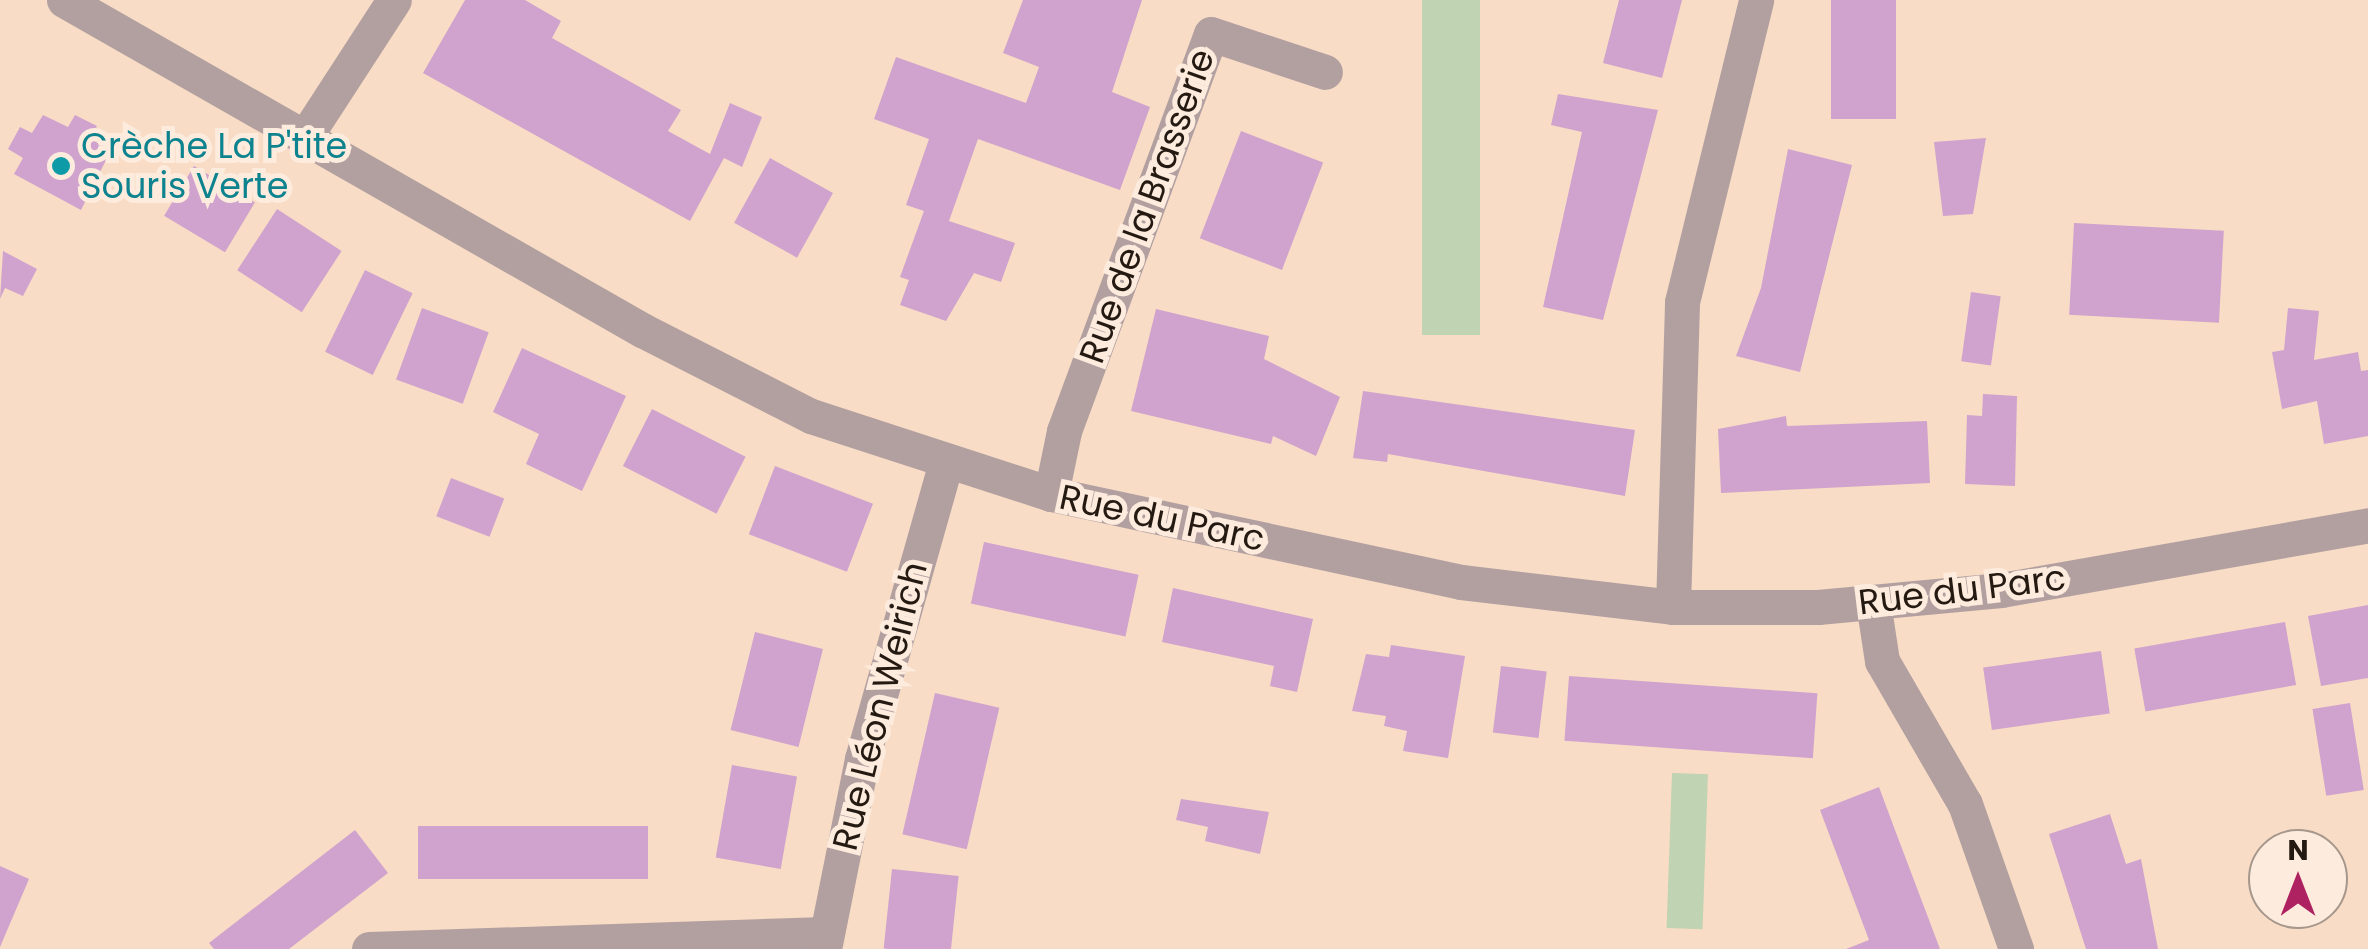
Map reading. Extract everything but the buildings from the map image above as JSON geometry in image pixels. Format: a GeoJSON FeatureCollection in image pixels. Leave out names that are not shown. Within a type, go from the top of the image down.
{"type":"FeatureCollection","features":[{"type":"Feature","properties":{"kind":"street","name":"Rue du Parc"},"geometry":{"type":"LineString","coordinates":[[64,0],[658,338],[811,416],[946,466],[1051,494],[1461,582],[1674,607],[1873,602],[2002,590],[2368,525]]}},
{"type":"Feature","properties":{"kind":"street"},"geometry":{"type":"LineString","coordinates":[[305,137],[394,0]]}},
{"type":"Feature","properties":{"kind":"street"},"geometry":{"type":"LineString","coordinates":[[1674,607],[1682,302],[1756,0]]}},
{"type":"Feature","properties":{"kind":"street","name":"Rue de la Brasserie"},"geometry":{"type":"LineString","coordinates":[[1051,494],[1064,431],[1211,34],[1326,72]]}},
{"type":"Feature","properties":{"kind":"street","name":"Rue Léon Weirich"},"geometry":{"type":"LineString","coordinates":[[825,942],[862,759],[946,466]]}},
{"type":"Feature","properties":{"kind":"street"},"geometry":{"type":"LineString","coordinates":[[1873,602],[1882,662],[1965,804],[2016,949]]}},
{"type":"Feature","properties":{"kind":"street"},"geometry":{"type":"LineString","coordinates":[[369,949],[825,942]]}},
{"type":"Feature","properties":{"kind":"green space"},"geometry":{"type":"Polygon","coordinates":[[[1422,0],[1480,0],[1480,335],[1422,335],[1422,0]]]}},
{"type":"Feature","properties":{"kind":"green space"},"geometry":{"type":"Polygon","coordinates":[[[1672,773],[1708,774],[1703,929],[1667,928],[1672,773]]]}},
{"type":"Feature","properties":{"kind":"place","name":"Crèche La P'tite Souris Verte"},"geometry":{"type":"Point","coordinates":[61,166]}}]}
